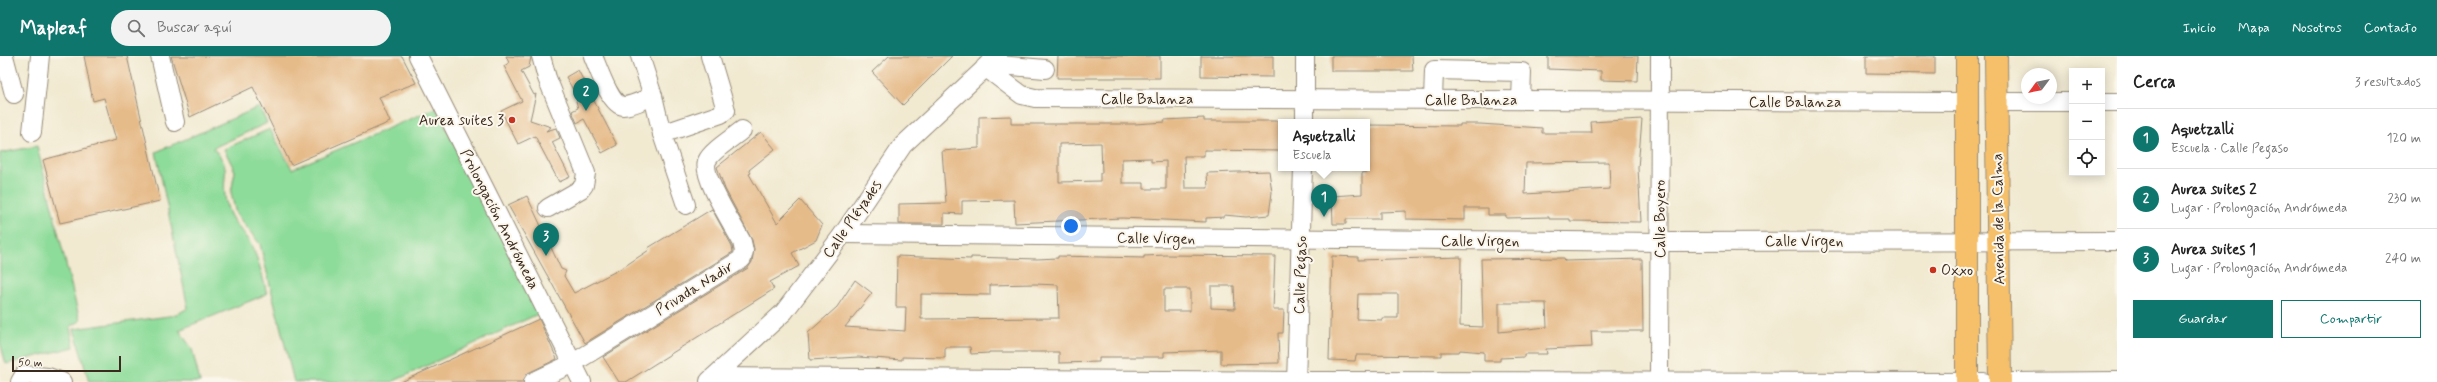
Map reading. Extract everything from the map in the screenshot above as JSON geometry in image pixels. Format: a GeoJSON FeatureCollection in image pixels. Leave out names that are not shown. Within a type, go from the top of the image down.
{"type":"FeatureCollection","features":[{"type":"Feature","properties":{"kind":"main road","name":"Avenida de la Calma"},"geometry":{"type":"LineString","coordinates":[[1967,56],[1967,382]]}},
{"type":"Feature","properties":{"kind":"main road","name":"Avenida de la Calma"},"geometry":{"type":"LineString","coordinates":[[1996,56],[2000,382]]}},
{"type":"Feature","properties":{"kind":"main road"},"geometry":{"type":"LineString","coordinates":[[1968,205],[1998,204]]}},
{"type":"Feature","properties":{"kind":"street"},"geometry":{"type":"LineString","coordinates":[[4,56],[14,94]]}},
{"type":"Feature","properties":{"kind":"street"},"geometry":{"type":"LineString","coordinates":[[32,132],[40,56]]}},
{"type":"Feature","properties":{"kind":"street"},"geometry":{"type":"LineString","coordinates":[[160,56],[175,122]]}},
{"type":"Feature","properties":{"kind":"street","name":"Prolongación Andrómeda"},"geometry":{"type":"LineString","coordinates":[[418,56],[582,382]]}},
{"type":"Feature","properties":{"kind":"street"},"geometry":{"type":"LineString","coordinates":[[540,56],[547,78],[586,173],[584,184],[581,189],[548,208]]}},
{"type":"Feature","properties":{"kind":"street"},"geometry":{"type":"LineString","coordinates":[[593,56],[612,97],[618,104],[626,105],[653,96]]}},
{"type":"Feature","properties":{"kind":"street"},"geometry":{"type":"LineString","coordinates":[[640,56],[653,96],[662,134],[686,205]]}},
{"type":"Feature","properties":{"kind":"street"},"geometry":{"type":"LineString","coordinates":[[662,134],[722,114],[726,110],[710,56]]}},
{"type":"Feature","properties":{"kind":"street"},"geometry":{"type":"LineString","coordinates":[[1305,56],[1305,119]]}},
{"type":"Feature","properties":{"kind":"street","name":"Calle Boyero"},"geometry":{"type":"LineString","coordinates":[[1659,382],[1660,56]]}},
{"type":"Feature","properties":{"kind":"street"},"geometry":{"type":"LineString","coordinates":[[990,62],[1045,69]]}},
{"type":"Feature","properties":{"kind":"street","name":"Calle Balanza"},"geometry":{"type":"LineString","coordinates":[[990,62],[1022,95],[1035,98],[1967,102]]}},
{"type":"Feature","properties":{"kind":"street","name":"Calle Pléyades"},"geometry":{"type":"LineString","coordinates":[[711,380],[784,312],[842,234],[903,145],[990,62]]}},
{"type":"Feature","properties":{"kind":"street"},"geometry":{"type":"LineString","coordinates":[[1433,100],[1434,70],[1522,72],[1521,100]]}},
{"type":"Feature","properties":{"kind":"street"},"geometry":{"type":"LineString","coordinates":[[1997,102],[2069,102]]}},
{"type":"Feature","properties":{"kind":"street"},"geometry":{"type":"LineString","coordinates":[[2105,102],[2117,102]]}},
{"type":"Feature","properties":{"kind":"street","name":"Privada Nadir"},"geometry":{"type":"LineString","coordinates":[[533,382],[573,363],[742,259],[744,251],[742,242],[708,179],[706,167],[709,157],[742,130]]}},
{"type":"Feature","properties":{"kind":"street","name":"Calle Pegaso"},"geometry":{"type":"LineString","coordinates":[[1297,382],[1303,171]]}},
{"type":"Feature","properties":{"kind":"street","name":"Calle Virgen"},"geometry":{"type":"LineString","coordinates":[[842,234],[1301,240],[1660,242],[2117,240]]}},
{"type":"Feature","properties":{"kind":"street"},"geometry":{"type":"LineString","coordinates":[[20,382],[24,375],[48,377],[62,382]]}},
{"type":"Feature","properties":{"kind":"street"},"geometry":{"type":"LineString","coordinates":[[711,380],[1984,382]]}},
{"type":"Feature","properties":{"kind":"street"},"geometry":{"type":"LineString","coordinates":[[2013,382],[2117,381]]}},
{"type":"Feature","properties":{"kind":"green space"},"geometry":{"type":"Polygon","coordinates":[[[259,107],[267,123],[213,148],[225,166],[224,188],[229,212],[248,240],[254,252],[261,270],[267,294],[179,330],[192,349],[200,382],[89,382],[74,329],[176,315],[188,308],[156,152],[259,107]]]}},
{"type":"Feature","properties":{"kind":"green space"},"geometry":{"type":"Polygon","coordinates":[[[436,108],[540,313],[392,382],[294,382],[260,244],[236,214],[231,193],[235,171],[224,149],[270,129],[292,169],[436,108]]]}},
{"type":"Feature","properties":{"kind":"green space"},"geometry":{"type":"Polygon","coordinates":[[[37,146],[80,321],[70,327],[74,347],[6,364],[0,342],[0,153],[37,146]]]}},
{"type":"Feature","properties":{"kind":"building"},"geometry":{"type":"Polygon","coordinates":[[[84,56],[127,56],[160,201],[60,223],[43,160],[116,140],[104,98],[93,101],[84,56]]]}},
{"type":"Feature","properties":{"kind":"building"},"geometry":{"type":"Polygon","coordinates":[[[171,56],[402,56],[416,83],[379,97],[390,122],[291,165],[253,87],[190,117],[171,56]]]}},
{"type":"Feature","properties":{"kind":"building","name":"Aurea suites 3"},"geometry":{"type":"Polygon","coordinates":[[[506,56],[531,57],[529,67],[521,71],[534,95],[536,94],[530,120],[551,127],[546,131],[556,128],[560,138],[552,142],[570,177],[559,182],[535,136],[518,144],[501,111],[522,101],[504,66],[509,63],[506,56]]]}},
{"type":"Feature","properties":{"kind":"building"},"geometry":{"type":"Polygon","coordinates":[[[889,56],[952,56],[903,105],[872,72],[889,56]]]}},
{"type":"Feature","properties":{"kind":"building"},"geometry":{"type":"Polygon","coordinates":[[[1058,56],[1160,56],[1160,78],[1057,78],[1058,56]]]}},
{"type":"Feature","properties":{"kind":"building"},"geometry":{"type":"Polygon","coordinates":[[[1201,56],[1273,56],[1273,77],[1201,76],[1201,56]]]}},
{"type":"Feature","properties":{"kind":"building"},"geometry":{"type":"Polygon","coordinates":[[[1331,56],[1412,56],[1413,71],[1331,71],[1331,56]]]}},
{"type":"Feature","properties":{"kind":"building"},"geometry":{"type":"Polygon","coordinates":[[[1548,56],[1638,56],[1637,81],[1601,80],[1601,71],[1548,69],[1548,56]]]}},
{"type":"Feature","properties":{"kind":"building"},"geometry":{"type":"Polygon","coordinates":[[[1866,56],[1935,56],[1935,74],[1866,73],[1866,56]]]}},
{"type":"Feature","properties":{"kind":"building"},"geometry":{"type":"Polygon","coordinates":[[[578,70],[617,145],[602,153],[584,119],[577,123],[572,111],[578,108],[576,101],[578,99],[566,77],[578,70]]]}},
{"type":"Feature","properties":{"kind":"building"},"geometry":{"type":"Polygon","coordinates":[[[1011,116],[1011,124],[1135,124],[1165,122],[1164,120],[1204,118],[1204,121],[1278,121],[1278,151],[1204,150],[1204,156],[1184,156],[1185,188],[1208,188],[1207,173],[1269,171],[1272,192],[1269,215],[1246,217],[1224,215],[1224,217],[1206,218],[1206,222],[1122,218],[1015,223],[1014,200],[962,201],[962,214],[944,213],[944,224],[899,224],[899,204],[946,203],[942,151],[979,148],[979,117],[1011,116]],[[1101,143],[1059,144],[1059,182],[1100,181],[1100,173],[1102,173],[1101,143]],[[1151,158],[1122,159],[1122,183],[1144,183],[1144,189],[1166,189],[1166,161],[1151,162],[1151,158]]]}},
{"type":"Feature","properties":{"kind":"building"},"geometry":{"type":"Polygon","coordinates":[[[1642,119],[1638,168],[1641,222],[1570,221],[1570,219],[1549,219],[1549,217],[1506,218],[1506,215],[1488,215],[1488,208],[1465,208],[1465,220],[1406,219],[1406,211],[1380,212],[1380,219],[1346,219],[1346,224],[1333,224],[1332,196],[1362,194],[1362,173],[1370,171],[1370,125],[1460,126],[1460,124],[1480,124],[1542,128],[1542,133],[1592,133],[1591,122],[1642,119]],[[1609,162],[1526,163],[1525,194],[1610,189],[1609,162]]]}},
{"type":"Feature","properties":{"kind":"building"},"geometry":{"type":"Polygon","coordinates":[[[761,132],[775,149],[749,170],[751,173],[749,174],[777,223],[800,200],[822,225],[816,240],[792,253],[799,266],[770,282],[774,289],[626,382],[619,382],[603,357],[748,268],[752,262],[754,249],[752,240],[725,189],[717,167],[761,132]]]}},
{"type":"Feature","properties":{"kind":"building"},"geometry":{"type":"Polygon","coordinates":[[[527,196],[561,269],[566,271],[564,276],[574,293],[622,268],[649,250],[648,248],[712,209],[732,246],[733,252],[585,343],[508,205],[527,196]]]}},
{"type":"Feature","properties":{"kind":"building"},"geometry":{"type":"Polygon","coordinates":[[[897,256],[971,259],[971,257],[1037,259],[1058,258],[1058,256],[1144,258],[1144,256],[1275,256],[1273,310],[1284,310],[1283,333],[1278,333],[1279,363],[1221,364],[1221,350],[1164,352],[1164,357],[1099,357],[1099,362],[1059,363],[1059,352],[989,352],[971,354],[970,347],[945,347],[945,358],[902,357],[902,360],[858,357],[810,360],[808,333],[837,307],[855,280],[872,293],[845,327],[905,331],[906,307],[896,307],[897,256]],[[990,285],[990,295],[921,294],[921,319],[1059,318],[1058,285],[990,285]],[[1211,286],[1211,308],[1235,309],[1234,286],[1211,286]],[[1164,289],[1164,311],[1190,311],[1190,289],[1164,289]]]}},
{"type":"Feature","properties":{"kind":"building"},"geometry":{"type":"Polygon","coordinates":[[[1332,256],[1358,257],[1358,260],[1461,257],[1460,326],[1483,327],[1481,259],[1564,258],[1565,261],[1642,259],[1643,331],[1591,331],[1592,347],[1546,349],[1547,354],[1524,354],[1524,357],[1500,358],[1500,361],[1484,361],[1484,352],[1460,350],[1459,352],[1441,352],[1441,356],[1356,355],[1355,361],[1329,360],[1332,256]],[[1358,294],[1357,319],[1382,320],[1382,318],[1398,318],[1398,294],[1358,294]],[[1499,303],[1499,332],[1547,327],[1546,303],[1499,303]]]}},
{"type":"Feature","properties":{"kind":"building"},"geometry":{"type":"Polygon","coordinates":[[[539,319],[557,359],[528,373],[523,382],[401,382],[539,319]]]}},
{"type":"Feature","properties":{"kind":"place","name":"Aurea suites 2"},"geometry":{"type":"Point","coordinates":[586,111]}},
{"type":"Feature","properties":{"kind":"place","name":"Aurea suites 3"},"geometry":{"type":"Point","coordinates":[512,120]}},
{"type":"Feature","properties":{"kind":"place","name":"Aquetzalli"},"geometry":{"type":"Point","coordinates":[1324,217]}},
{"type":"Feature","properties":{"kind":"place","name":"Aurea suites 1"},"geometry":{"type":"Point","coordinates":[546,256]}},
{"type":"Feature","properties":{"kind":"place","name":"Oxxo"},"geometry":{"type":"Point","coordinates":[1933,270]}}]}
